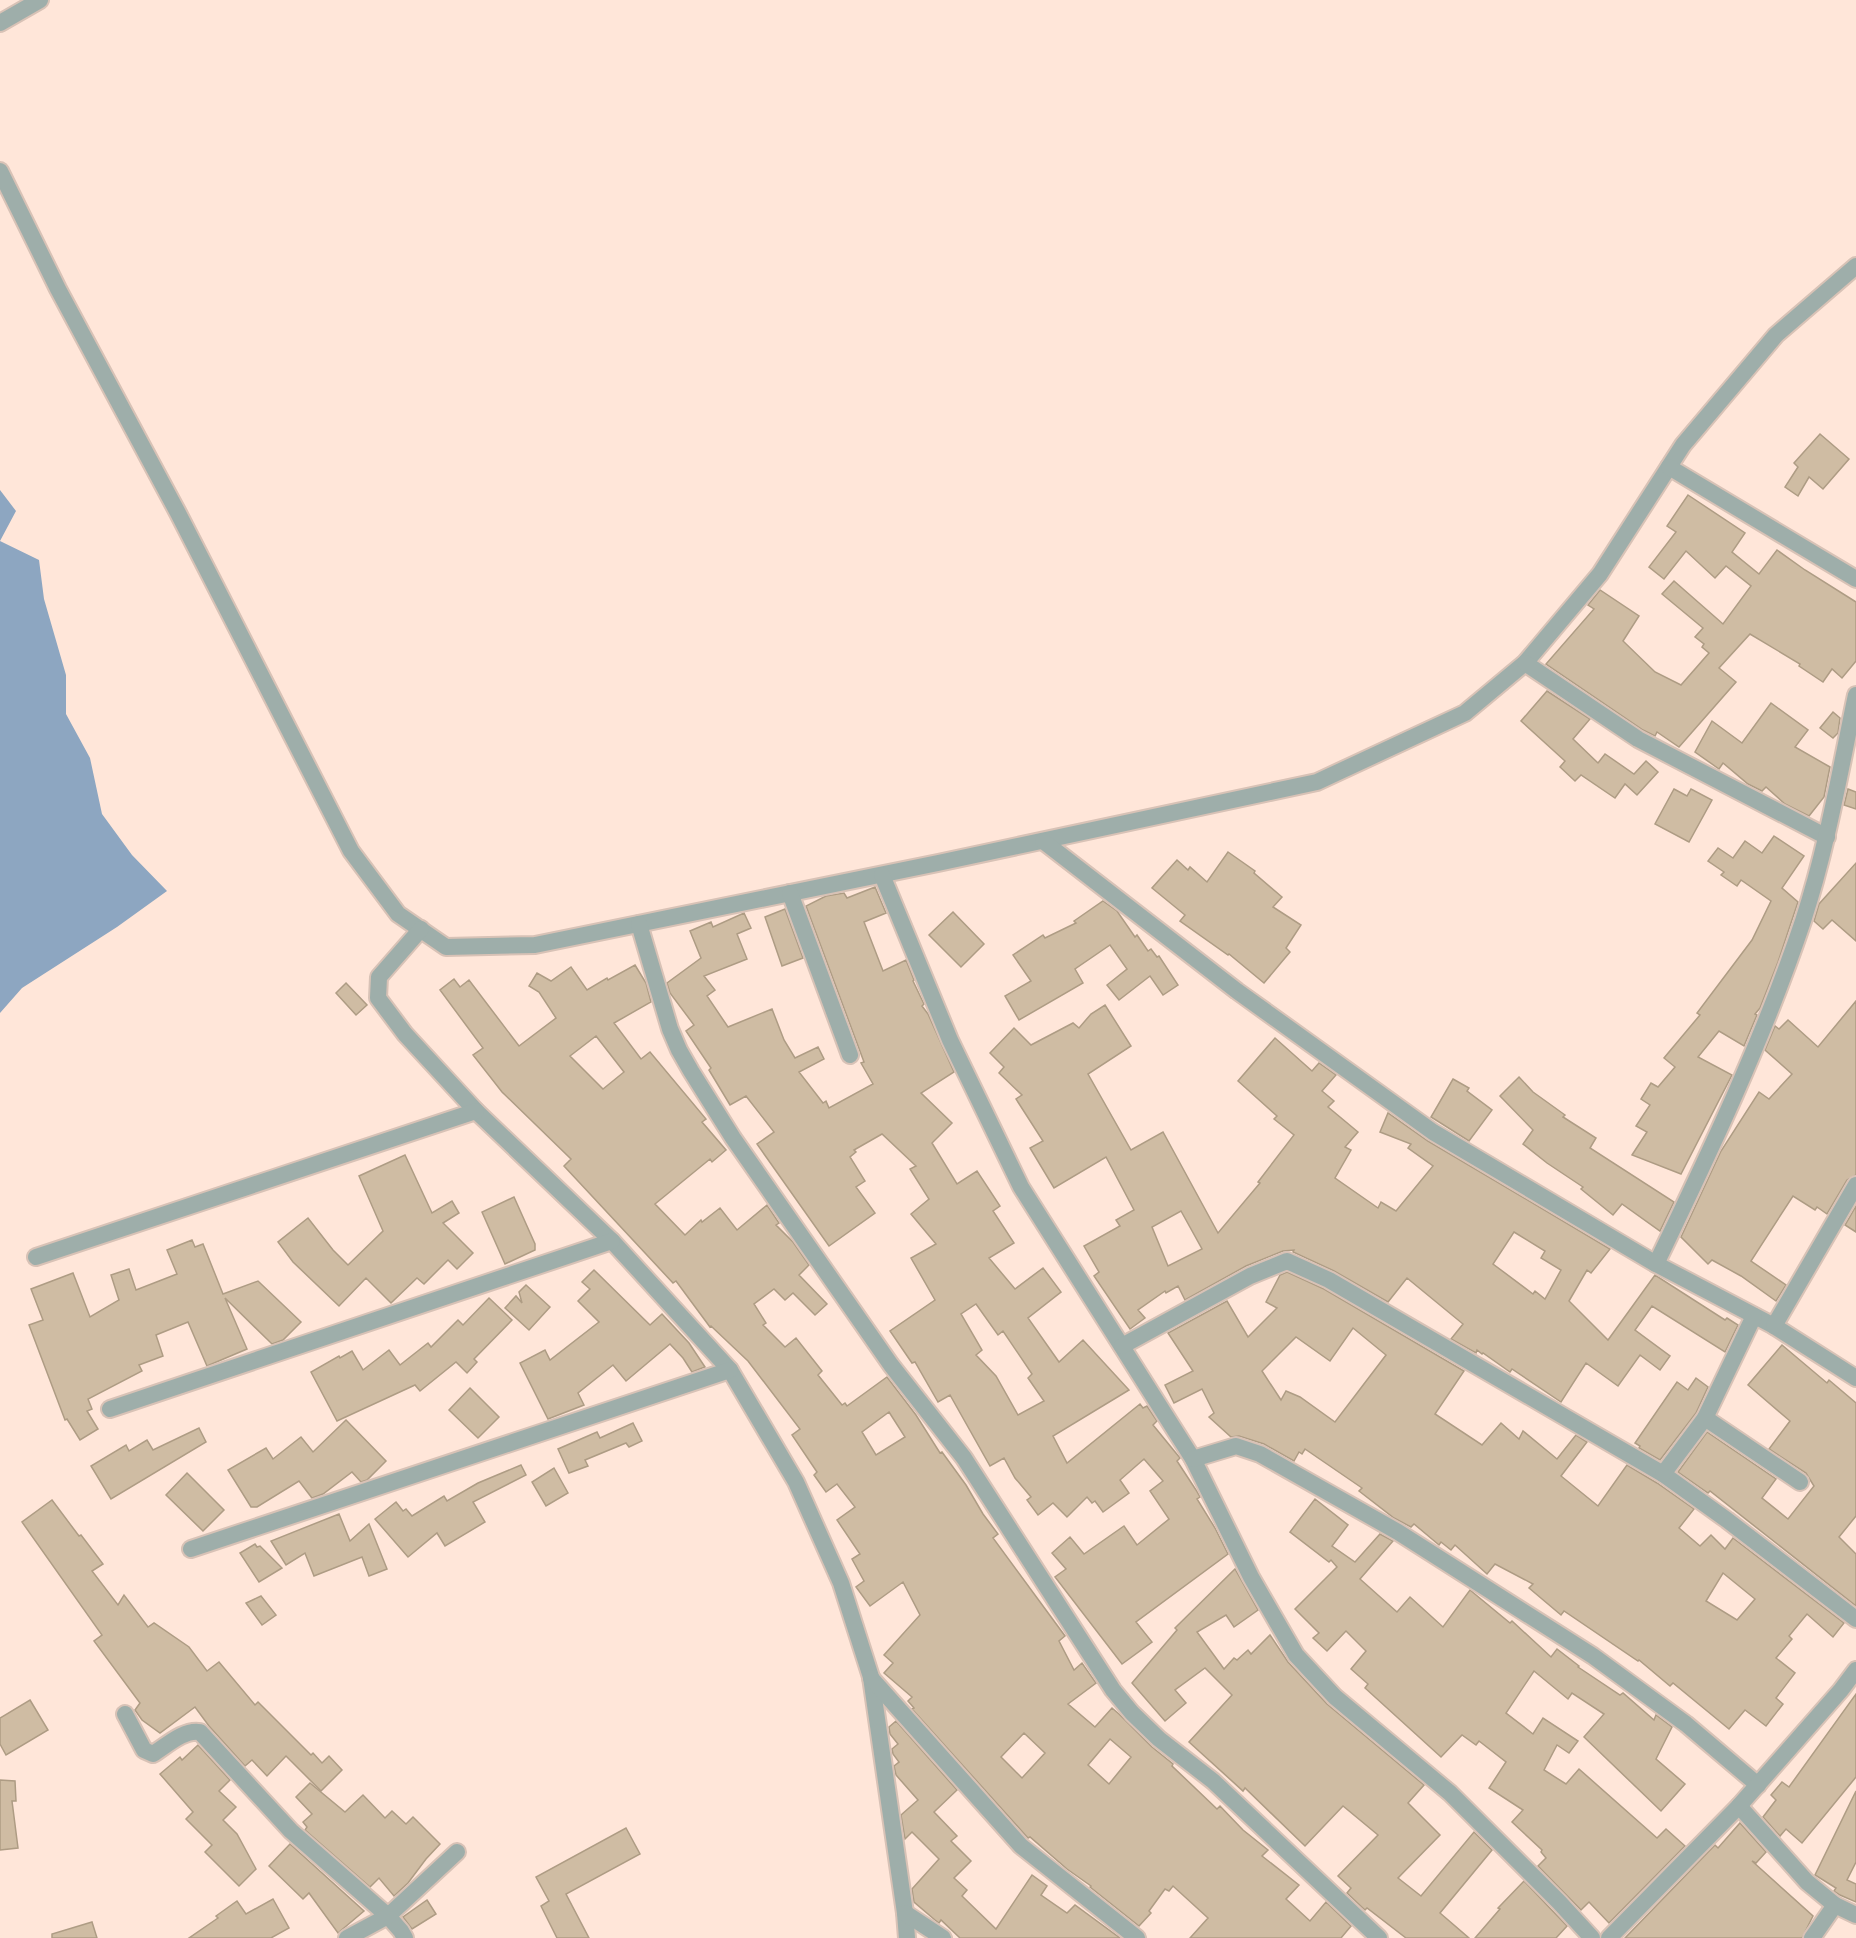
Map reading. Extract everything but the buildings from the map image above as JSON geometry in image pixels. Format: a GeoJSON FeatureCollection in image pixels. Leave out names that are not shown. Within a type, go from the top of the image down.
{"type":"FeatureCollection","features":[{"type":"Feature","properties":{"kind":"street"},"geometry":{"type":"LineString","coordinates":[[0,23],[12,7],[40,0]]}},
{"type":"Feature","properties":{"kind":"street"},"geometry":{"type":"LineString","coordinates":[[0,171],[58,289],[178,513],[351,851],[398,914],[446,946],[535,945],[882,875],[1317,782],[1465,713],[1525,663],[1600,574],[1683,445],[1776,335],[1856,266]]}},
{"type":"Feature","properties":{"kind":"street"},"geometry":{"type":"LineString","coordinates":[[1669,467],[1856,579]]}},
{"type":"Feature","properties":{"kind":"street"},"geometry":{"type":"LineString","coordinates":[[1525,663],[1638,740],[1827,837]]}},
{"type":"Feature","properties":{"kind":"street"},"geometry":{"type":"LineString","coordinates":[[1656,1264],[1726,1118],[1775,998],[1803,920],[1827,837],[1856,695]]}},
{"type":"Feature","properties":{"kind":"street"},"geometry":{"type":"LineString","coordinates":[[1043,841],[1237,991],[1433,1132],[1656,1264],[1774,1326],[1856,1378]]}},
{"type":"Feature","properties":{"kind":"street"},"geometry":{"type":"LineString","coordinates":[[882,875],[950,1040],[1021,1187],[1192,1460],[1251,1577],[1296,1654],[1335,1697],[1450,1793],[1592,1938]]}},
{"type":"Feature","properties":{"kind":"street"},"geometry":{"type":"LineString","coordinates":[[790,893],[850,1055]]}},
{"type":"Feature","properties":{"kind":"street"},"geometry":{"type":"LineString","coordinates":[[639,924],[670,1029],[691,1071],[771,1193],[891,1365],[964,1458],[1113,1690],[1132,1713],[1213,1781],[1378,1938]]}},
{"type":"Feature","properties":{"kind":"street"},"geometry":{"type":"LineString","coordinates":[[421,929],[379,976],[378,998],[405,1034],[476,1111],[612,1241],[730,1370],[796,1482],[841,1583],[871,1677],[907,1938]]}},
{"type":"Feature","properties":{"kind":"street"},"geometry":{"type":"LineString","coordinates":[[36,1257],[476,1111]]}},
{"type":"Feature","properties":{"kind":"street"},"geometry":{"type":"LineString","coordinates":[[1774,1326],[1856,1185]]}},
{"type":"Feature","properties":{"kind":"street"},"geometry":{"type":"LineString","coordinates":[[110,1409],[612,1241]]}},
{"type":"Feature","properties":{"kind":"street"},"geometry":{"type":"LineString","coordinates":[[1122,1346],[1250,1276],[1287,1261],[1329,1280],[1663,1474],[1856,1619]]}},
{"type":"Feature","properties":{"kind":"street"},"geometry":{"type":"LineString","coordinates":[[1663,1474],[1705,1418],[1754,1316]]}},
{"type":"Feature","properties":{"kind":"street"},"geometry":{"type":"LineString","coordinates":[[191,1549],[730,1370]]}},
{"type":"Feature","properties":{"kind":"street"},"geometry":{"type":"LineString","coordinates":[[1705,1418],[1800,1482]]}},
{"type":"Feature","properties":{"kind":"street"},"geometry":{"type":"LineString","coordinates":[[1192,1460],[1236,1446],[1260,1454],[1398,1532],[1593,1656],[1686,1724],[1758,1785]]}},
{"type":"Feature","properties":{"kind":"street"},"geometry":{"type":"LineString","coordinates":[[1609,1938],[1739,1806],[1856,1670]]}},
{"type":"Feature","properties":{"kind":"street"},"geometry":{"type":"LineString","coordinates":[[871,1677],[1021,1846],[1137,1938]]}},
{"type":"Feature","properties":{"kind":"street"},"geometry":{"type":"LineString","coordinates":[[125,1714],[144,1750],[153,1754],[185,1734],[200,1732],[291,1831],[388,1916],[405,1938]]}},
{"type":"Feature","properties":{"kind":"street"},"geometry":{"type":"LineString","coordinates":[[1739,1806],[1807,1882],[1835,1905],[1856,1916]]}},
{"type":"Feature","properties":{"kind":"street"},"geometry":{"type":"LineString","coordinates":[[347,1938],[388,1916],[457,1852]]}},
{"type":"Feature","properties":{"kind":"street"},"geometry":{"type":"LineString","coordinates":[[1812,1938],[1835,1905]]}},
{"type":"Feature","properties":{"kind":"street"},"geometry":{"type":"LineString","coordinates":[[905,1913],[943,1938]]}},
{"type":"Feature","properties":{"kind":"water"},"geometry":{"type":"Polygon","coordinates":[[[0,490],[16,511],[0,541],[0,490]]]}},
{"type":"Feature","properties":{"kind":"water"},"geometry":{"type":"Polygon","coordinates":[[[0,541],[39,560],[44,599],[66,675],[66,714],[90,758],[102,814],[132,855],[167,891],[117,927],[22,988],[0,1013],[0,541]]]}}]}
